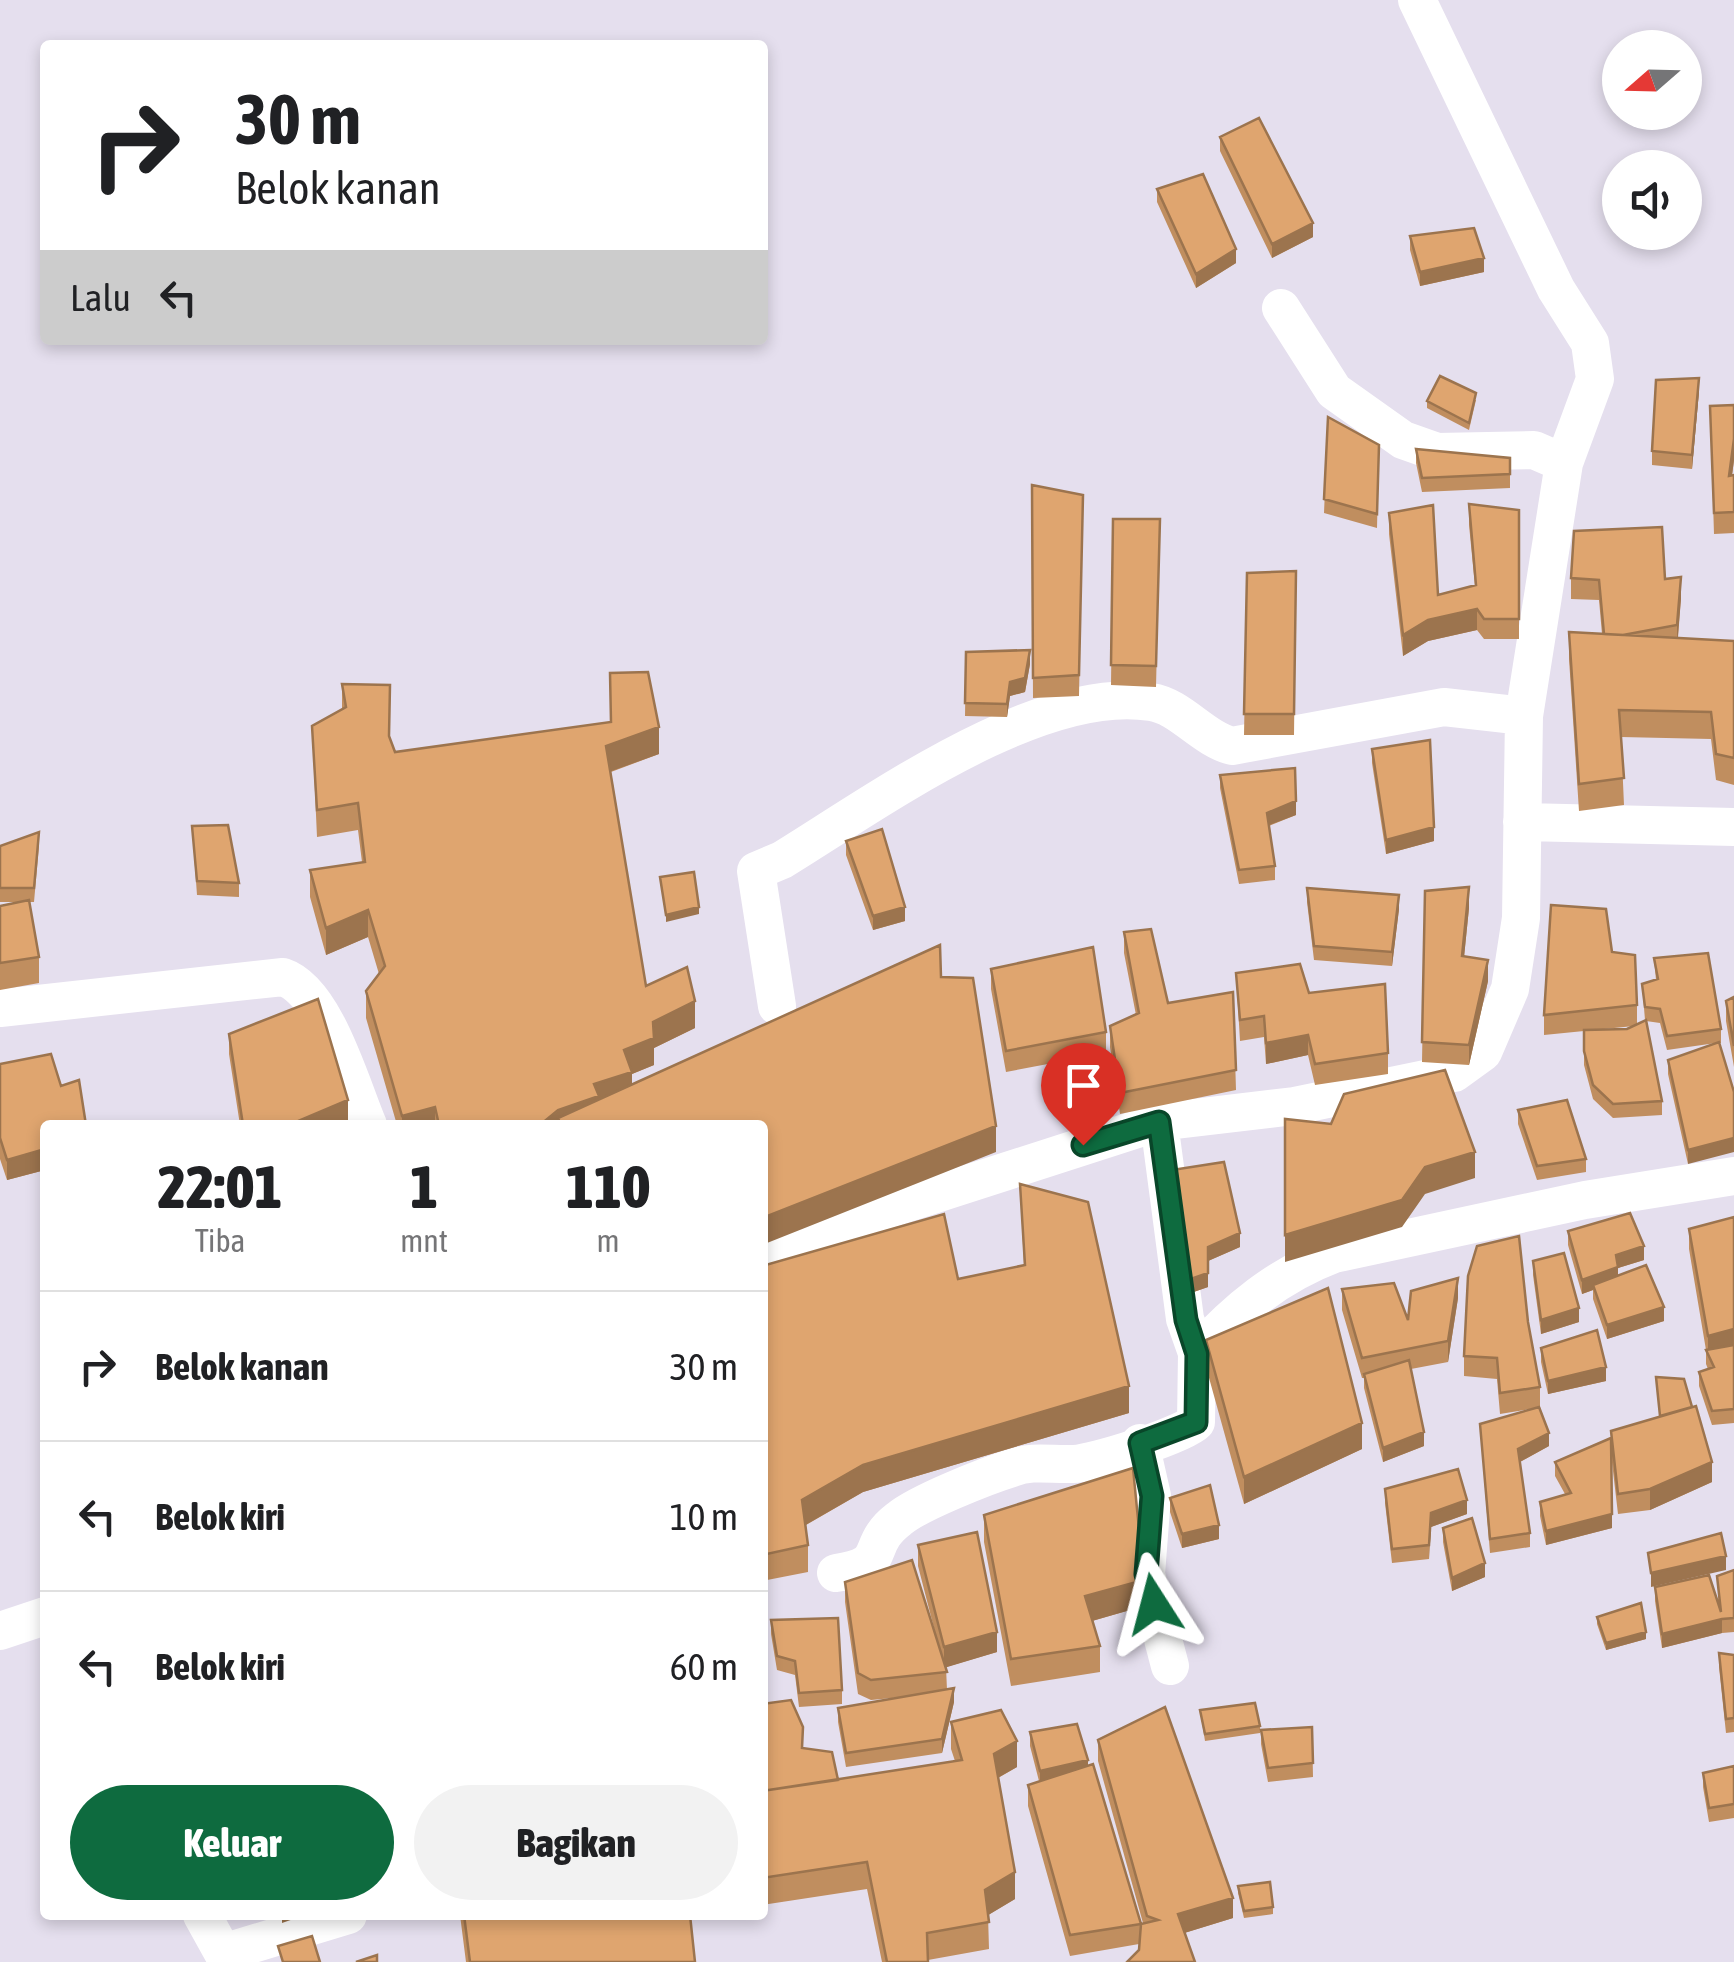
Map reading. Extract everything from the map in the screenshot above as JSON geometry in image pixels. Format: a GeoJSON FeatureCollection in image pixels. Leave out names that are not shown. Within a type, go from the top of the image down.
{"type":"FeatureCollection","features":[{"type":"Feature","properties":{"kind":"street"},"geometry":{"type":"LineString","coordinates":[[768,1248],[1159,1122],[1294,1106],[1468,1068],[1483,1052],[1510,988],[1521,918],[1524,716],[1564,463],[1595,379],[1590,343],[1556,289],[1417,0]]}},
{"type":"Feature","properties":{"kind":"street"},"geometry":{"type":"LineString","coordinates":[[1281,308],[1334,392],[1403,440],[1437,452],[1534,450],[1564,463]]}},
{"type":"Feature","properties":{"kind":"street"},"geometry":{"type":"LineString","coordinates":[[777,1006],[756,871],[782,860],[936,764],[1048,714],[1114,702],[1155,702],[1199,732],[1232,746],[1444,707],[1524,716]]}},
{"type":"Feature","properties":{"kind":"street"},"geometry":{"type":"LineString","coordinates":[[1522,822],[1734,828]]}},
{"type":"Feature","properties":{"kind":"street"},"geometry":{"type":"LineString","coordinates":[[0,1008],[283,977],[307,990],[319,1010],[366,1120]]}},
{"type":"Feature","properties":{"kind":"street"},"geometry":{"type":"LineString","coordinates":[[836,1573],[865,1569],[874,1561],[879,1539],[898,1519],[1013,1467],[1048,1461],[1070,1465],[1098,1461],[1196,1422],[1197,1354],[1186,1320],[1159,1122]]}},
{"type":"Feature","properties":{"kind":"street"},"geometry":{"type":"LineString","coordinates":[[1197,1354],[1234,1313],[1309,1264],[1334,1254],[1584,1200],[1734,1176]]}},
{"type":"Feature","properties":{"kind":"street"},"geometry":{"type":"LineString","coordinates":[[1140,1443],[1152,1496],[1146,1574],[1170,1666]]}},
{"type":"Feature","properties":{"kind":"street"},"geometry":{"type":"LineString","coordinates":[[0,1631],[40,1618]]}},
{"type":"Feature","properties":{"kind":"street"},"geometry":{"type":"LineString","coordinates":[[205,1920],[226,1957],[333,1920]]}},
{"type":"Feature","properties":{"kind":"building"},"geometry":{"type":"Polygon","coordinates":[[[1259,118],[1313,223],[1272,244],[1220,137],[1259,118]]]}},
{"type":"Feature","properties":{"kind":"building"},"geometry":{"type":"Polygon","coordinates":[[[1203,174],[1236,249],[1196,274],[1157,189],[1203,174]]]}},
{"type":"Feature","properties":{"kind":"building"},"geometry":{"type":"Polygon","coordinates":[[[1474,228],[1484,258],[1420,272],[1410,236],[1474,228]]]}},
{"type":"Feature","properties":{"kind":"building"},"geometry":{"type":"Polygon","coordinates":[[[1440,376],[1476,393],[1469,423],[1427,401],[1440,376]]]}},
{"type":"Feature","properties":{"kind":"building"},"geometry":{"type":"Polygon","coordinates":[[[1699,378],[1692,455],[1652,451],[1656,380],[1699,378]]]}},
{"type":"Feature","properties":{"kind":"building"},"geometry":{"type":"Polygon","coordinates":[[[1734,405],[1729,476],[1734,475],[1734,512],[1714,513],[1710,406],[1734,405]]]}},
{"type":"Feature","properties":{"kind":"building"},"geometry":{"type":"Polygon","coordinates":[[[1328,417],[1379,445],[1377,514],[1324,499],[1328,417]]]}},
{"type":"Feature","properties":{"kind":"building"},"geometry":{"type":"Polygon","coordinates":[[[1416,449],[1510,458],[1510,474],[1422,478],[1416,449]]]}},
{"type":"Feature","properties":{"kind":"building"},"geometry":{"type":"Polygon","coordinates":[[[1032,485],[1083,495],[1079,675],[1033,678],[1032,485]]]}},
{"type":"Feature","properties":{"kind":"building"},"geometry":{"type":"Polygon","coordinates":[[[1469,504],[1519,510],[1519,619],[1484,619],[1477,609],[1428,620],[1403,635],[1389,513],[1433,505],[1438,595],[1476,585],[1469,504]]]}},
{"type":"Feature","properties":{"kind":"building"},"geometry":{"type":"Polygon","coordinates":[[[1113,519],[1160,519],[1156,666],[1111,665],[1113,519]]]}},
{"type":"Feature","properties":{"kind":"building"},"geometry":{"type":"Polygon","coordinates":[[[1662,527],[1665,579],[1681,577],[1677,625],[1623,635],[1604,634],[1599,580],[1571,578],[1574,531],[1662,527]]]}},
{"type":"Feature","properties":{"kind":"building"},"geometry":{"type":"Polygon","coordinates":[[[1296,571],[1294,714],[1244,714],[1247,573],[1296,571]]]}},
{"type":"Feature","properties":{"kind":"building"},"geometry":{"type":"Polygon","coordinates":[[[1569,632],[1734,641],[1734,758],[1716,754],[1711,712],[1619,710],[1624,778],[1579,784],[1569,632]]]}},
{"type":"Feature","properties":{"kind":"building"},"geometry":{"type":"Polygon","coordinates":[[[1030,650],[1025,678],[1010,682],[1007,704],[965,703],[966,652],[1030,650]]]}},
{"type":"Feature","properties":{"kind":"building"},"geometry":{"type":"Polygon","coordinates":[[[648,672],[659,727],[606,746],[646,986],[687,967],[695,1001],[653,1022],[654,1038],[624,1050],[632,1072],[594,1084],[599,1096],[558,1110],[546,1120],[438,1120],[435,1107],[402,1116],[366,991],[385,966],[368,910],[326,928],[310,870],[365,862],[358,803],[317,810],[312,726],[346,707],[342,684],[390,685],[389,736],[395,752],[611,722],[610,673],[648,672]]]}},
{"type":"Feature","properties":{"kind":"building"},"geometry":{"type":"Polygon","coordinates":[[[1430,740],[1434,827],[1386,840],[1372,749],[1430,740]]]}},
{"type":"Feature","properties":{"kind":"building"},"geometry":{"type":"Polygon","coordinates":[[[1295,768],[1296,801],[1267,813],[1275,866],[1239,870],[1220,775],[1295,768]]]}},
{"type":"Feature","properties":{"kind":"building"},"geometry":{"type":"Polygon","coordinates":[[[228,825],[239,883],[197,881],[192,826],[228,825]]]}},
{"type":"Feature","properties":{"kind":"building"},"geometry":{"type":"Polygon","coordinates":[[[882,829],[905,907],[873,916],[846,841],[882,829]]]}},
{"type":"Feature","properties":{"kind":"building"},"geometry":{"type":"Polygon","coordinates":[[[39,832],[34,888],[0,888],[0,846],[39,832]]]}},
{"type":"Feature","properties":{"kind":"building"},"geometry":{"type":"Polygon","coordinates":[[[694,872],[699,907],[666,915],[660,877],[694,872]]]}},
{"type":"Feature","properties":{"kind":"building"},"geometry":{"type":"Polygon","coordinates":[[[1469,887],[1462,956],[1488,960],[1469,1045],[1422,1042],[1425,891],[1469,887]]]}},
{"type":"Feature","properties":{"kind":"building"},"geometry":{"type":"Polygon","coordinates":[[[1307,888],[1399,895],[1392,952],[1314,946],[1307,888]]]}},
{"type":"Feature","properties":{"kind":"building"},"geometry":{"type":"Polygon","coordinates":[[[29,900],[39,957],[0,963],[0,906],[29,900]]]}},
{"type":"Feature","properties":{"kind":"building"},"geometry":{"type":"Polygon","coordinates":[[[1551,905],[1606,909],[1612,952],[1635,955],[1637,1005],[1544,1015],[1551,905]]]}},
{"type":"Feature","properties":{"kind":"building"},"geometry":{"type":"Polygon","coordinates":[[[1151,929],[1168,1003],[1233,992],[1236,1070],[1120,1093],[1110,1026],[1139,1013],[1124,932],[1151,929]]]}},
{"type":"Feature","properties":{"kind":"building"},"geometry":{"type":"Polygon","coordinates":[[[940,945],[941,977],[973,978],[996,1126],[768,1216],[768,1120],[558,1118],[940,945]]]}},
{"type":"Feature","properties":{"kind":"building"},"geometry":{"type":"Polygon","coordinates":[[[1093,947],[1106,1032],[1006,1051],[991,969],[1093,947]]]}},
{"type":"Feature","properties":{"kind":"building"},"geometry":{"type":"Polygon","coordinates":[[[1708,953],[1721,1029],[1667,1036],[1660,1009],[1645,1007],[1642,984],[1658,979],[1654,958],[1708,953]]]}},
{"type":"Feature","properties":{"kind":"building"},"geometry":{"type":"Polygon","coordinates":[[[1300,964],[1309,993],[1385,984],[1388,1053],[1315,1064],[1308,1035],[1266,1043],[1264,1016],[1240,1020],[1236,973],[1300,964]]]}},
{"type":"Feature","properties":{"kind":"building"},"geometry":{"type":"Polygon","coordinates":[[[1734,997],[1734,1046],[1726,1001],[1734,997]]]}},
{"type":"Feature","properties":{"kind":"building"},"geometry":{"type":"Polygon","coordinates":[[[318,999],[348,1100],[301,1120],[242,1120],[229,1034],[318,999]]]}},
{"type":"Feature","properties":{"kind":"building"},"geometry":{"type":"Polygon","coordinates":[[[1646,1020],[1662,1101],[1613,1104],[1593,1085],[1584,1051],[1584,1030],[1627,1029],[1646,1020]]]}},
{"type":"Feature","properties":{"kind":"building"},"geometry":{"type":"Polygon","coordinates":[[[1719,1042],[1734,1092],[1734,1138],[1688,1150],[1668,1060],[1719,1042]]]}},
{"type":"Feature","properties":{"kind":"building"},"geometry":{"type":"Polygon","coordinates":[[[51,1054],[61,1086],[79,1080],[85,1120],[40,1120],[40,1150],[7,1160],[0,1138],[0,1064],[51,1054]]]}},
{"type":"Feature","properties":{"kind":"building"},"geometry":{"type":"Polygon","coordinates":[[[1445,1070],[1475,1152],[1425,1167],[1402,1200],[1285,1235],[1285,1119],[1331,1124],[1344,1094],[1445,1070]]]}},
{"type":"Feature","properties":{"kind":"building"},"geometry":{"type":"Polygon","coordinates":[[[1567,1100],[1586,1159],[1537,1166],[1518,1110],[1567,1100]]]}},
{"type":"Feature","properties":{"kind":"building"},"geometry":{"type":"Polygon","coordinates":[[[1224,1162],[1240,1233],[1208,1247],[1208,1273],[1185,1281],[1172,1170],[1224,1162]]]}},
{"type":"Feature","properties":{"kind":"building"},"geometry":{"type":"Polygon","coordinates":[[[1020,1184],[1088,1202],[1129,1386],[863,1465],[802,1500],[808,1545],[768,1554],[768,1264],[944,1214],[958,1279],[1025,1265],[1020,1184]]]}},
{"type":"Feature","properties":{"kind":"building"},"geometry":{"type":"Polygon","coordinates":[[[1630,1213],[1644,1246],[1616,1255],[1618,1267],[1582,1280],[1568,1231],[1630,1213]]]}},
{"type":"Feature","properties":{"kind":"building"},"geometry":{"type":"Polygon","coordinates":[[[1734,1217],[1734,1329],[1708,1336],[1689,1229],[1734,1217]]]}},
{"type":"Feature","properties":{"kind":"building"},"geometry":{"type":"Polygon","coordinates":[[[1519,1236],[1540,1387],[1500,1393],[1497,1358],[1464,1356],[1468,1276],[1477,1246],[1519,1236]]]}},
{"type":"Feature","properties":{"kind":"building"},"geometry":{"type":"Polygon","coordinates":[[[1564,1253],[1579,1308],[1541,1320],[1533,1261],[1564,1253]]]}},
{"type":"Feature","properties":{"kind":"building"},"geometry":{"type":"Polygon","coordinates":[[[1646,1265],[1664,1307],[1607,1325],[1593,1285],[1646,1265]]]}},
{"type":"Feature","properties":{"kind":"building"},"geometry":{"type":"Polygon","coordinates":[[[1458,1278],[1448,1341],[1362,1358],[1342,1289],[1394,1283],[1408,1320],[1411,1291],[1458,1278]]]}},
{"type":"Feature","properties":{"kind":"building"},"geometry":{"type":"Polygon","coordinates":[[[1328,1288],[1362,1423],[1244,1477],[1206,1340],[1328,1288]]]}},
{"type":"Feature","properties":{"kind":"building"},"geometry":{"type":"Polygon","coordinates":[[[1597,1330],[1606,1367],[1548,1381],[1541,1348],[1597,1330]]]}},
{"type":"Feature","properties":{"kind":"building"},"geometry":{"type":"Polygon","coordinates":[[[1734,1345],[1734,1409],[1712,1411],[1699,1372],[1714,1367],[1706,1350],[1734,1345]]]}},
{"type":"Feature","properties":{"kind":"building"},"geometry":{"type":"Polygon","coordinates":[[[1409,1360],[1424,1432],[1383,1448],[1364,1374],[1409,1360]]]}},
{"type":"Feature","properties":{"kind":"building"},"geometry":{"type":"Polygon","coordinates":[[[1656,1377],[1684,1379],[1692,1407],[1660,1416],[1656,1377]]]}},
{"type":"Feature","properties":{"kind":"building"},"geometry":{"type":"Polygon","coordinates":[[[1696,1406],[1712,1462],[1650,1489],[1618,1494],[1611,1431],[1696,1406]]]}},
{"type":"Feature","properties":{"kind":"building"},"geometry":{"type":"Polygon","coordinates":[[[1539,1407],[1549,1433],[1518,1449],[1530,1533],[1490,1539],[1480,1424],[1539,1407]]]}},
{"type":"Feature","properties":{"kind":"building"},"geometry":{"type":"Polygon","coordinates":[[[1611,1438],[1612,1514],[1546,1531],[1540,1502],[1571,1493],[1555,1462],[1611,1438]]]}},
{"type":"Feature","properties":{"kind":"building"},"geometry":{"type":"Polygon","coordinates":[[[1133,1468],[1144,1580],[1085,1596],[1100,1646],[1011,1659],[984,1515],[1133,1468]]]}},
{"type":"Feature","properties":{"kind":"building"},"geometry":{"type":"Polygon","coordinates":[[[1458,1469],[1467,1500],[1431,1513],[1429,1545],[1392,1549],[1385,1489],[1458,1469]]]}},
{"type":"Feature","properties":{"kind":"building"},"geometry":{"type":"Polygon","coordinates":[[[1210,1485],[1219,1525],[1182,1534],[1170,1498],[1210,1485]]]}},
{"type":"Feature","properties":{"kind":"building"},"geometry":{"type":"Polygon","coordinates":[[[1472,1518],[1485,1563],[1452,1578],[1443,1528],[1472,1518]]]}},
{"type":"Feature","properties":{"kind":"building"},"geometry":{"type":"Polygon","coordinates":[[[977,1532],[997,1632],[944,1647],[918,1545],[977,1532]]]}},
{"type":"Feature","properties":{"kind":"building"},"geometry":{"type":"Polygon","coordinates":[[[1721,1533],[1726,1556],[1651,1573],[1648,1553],[1721,1533]]]}},
{"type":"Feature","properties":{"kind":"building"},"geometry":{"type":"Polygon","coordinates":[[[912,1560],[947,1672],[871,1680],[858,1673],[845,1582],[912,1560]]]}},
{"type":"Feature","properties":{"kind":"building"},"geometry":{"type":"Polygon","coordinates":[[[1734,1570],[1734,1618],[1662,1634],[1655,1587],[1709,1575],[1721,1612],[1717,1576],[1734,1570]]]}},
{"type":"Feature","properties":{"kind":"building"},"geometry":{"type":"Polygon","coordinates":[[[1641,1603],[1646,1632],[1606,1643],[1597,1617],[1641,1603]]]}},
{"type":"Feature","properties":{"kind":"building"},"geometry":{"type":"Polygon","coordinates":[[[838,1618],[842,1690],[799,1693],[795,1661],[777,1656],[771,1620],[838,1618]]]}},
{"type":"Feature","properties":{"kind":"building"},"geometry":{"type":"Polygon","coordinates":[[[1719,1653],[1734,1655],[1734,1718],[1726,1719],[1719,1653]]]}},
{"type":"Feature","properties":{"kind":"building"},"geometry":{"type":"Polygon","coordinates":[[[954,1688],[942,1739],[846,1753],[838,1708],[954,1688]]]}},
{"type":"Feature","properties":{"kind":"building"},"geometry":{"type":"Polygon","coordinates":[[[791,1700],[803,1727],[802,1748],[832,1752],[838,1780],[768,1790],[768,1703],[791,1700]]]}},
{"type":"Feature","properties":{"kind":"building"},"geometry":{"type":"Polygon","coordinates":[[[1255,1703],[1260,1726],[1205,1734],[1200,1710],[1255,1703]]]}},
{"type":"Feature","properties":{"kind":"building"},"geometry":{"type":"Polygon","coordinates":[[[1165,1707],[1233,1898],[1178,1914],[1195,1962],[1127,1962],[1139,1950],[1141,1924],[1158,1920],[1147,1916],[1098,1740],[1165,1707]]]}},
{"type":"Feature","properties":{"kind":"building"},"geometry":{"type":"Polygon","coordinates":[[[1001,1710],[1017,1741],[994,1754],[1015,1872],[985,1890],[989,1922],[927,1933],[928,1962],[887,1962],[867,1862],[768,1877],[768,1790],[962,1760],[951,1722],[1001,1710]]]}},
{"type":"Feature","properties":{"kind":"building"},"geometry":{"type":"Polygon","coordinates":[[[1077,1724],[1088,1760],[1040,1771],[1030,1732],[1077,1724]]]}},
{"type":"Feature","properties":{"kind":"building"},"geometry":{"type":"Polygon","coordinates":[[[1312,1727],[1313,1763],[1268,1768],[1261,1730],[1312,1727]]]}},
{"type":"Feature","properties":{"kind":"building"},"geometry":{"type":"Polygon","coordinates":[[[1093,1764],[1141,1924],[1070,1935],[1028,1785],[1093,1764]]]}},
{"type":"Feature","properties":{"kind":"building"},"geometry":{"type":"Polygon","coordinates":[[[1734,1766],[1734,1804],[1709,1808],[1703,1773],[1734,1766]]]}},
{"type":"Feature","properties":{"kind":"building"},"geometry":{"type":"Polygon","coordinates":[[[1270,1882],[1273,1907],[1244,1911],[1238,1886],[1270,1882]]]}},
{"type":"Feature","properties":{"kind":"building"},"geometry":{"type":"Polygon","coordinates":[[[465,1920],[691,1920],[695,1962],[470,1962],[465,1920]]]}},
{"type":"Feature","properties":{"kind":"building"},"geometry":{"type":"Polygon","coordinates":[[[312,1936],[320,1962],[283,1962],[278,1946],[312,1936]]]}},
{"type":"Feature","properties":{"kind":"building"},"geometry":{"type":"Polygon","coordinates":[[[377,1955],[377,1962],[356,1962],[377,1955]]]}},
{"type":"Feature","properties":{"kind":"route"},"geometry":{"type":"LineString","coordinates":[[1083,1145],[1159,1122],[1186,1320],[1197,1354],[1196,1422],[1158,1440],[1140,1443],[1152,1496],[1146,1574],[1154,1604]]}}]}
